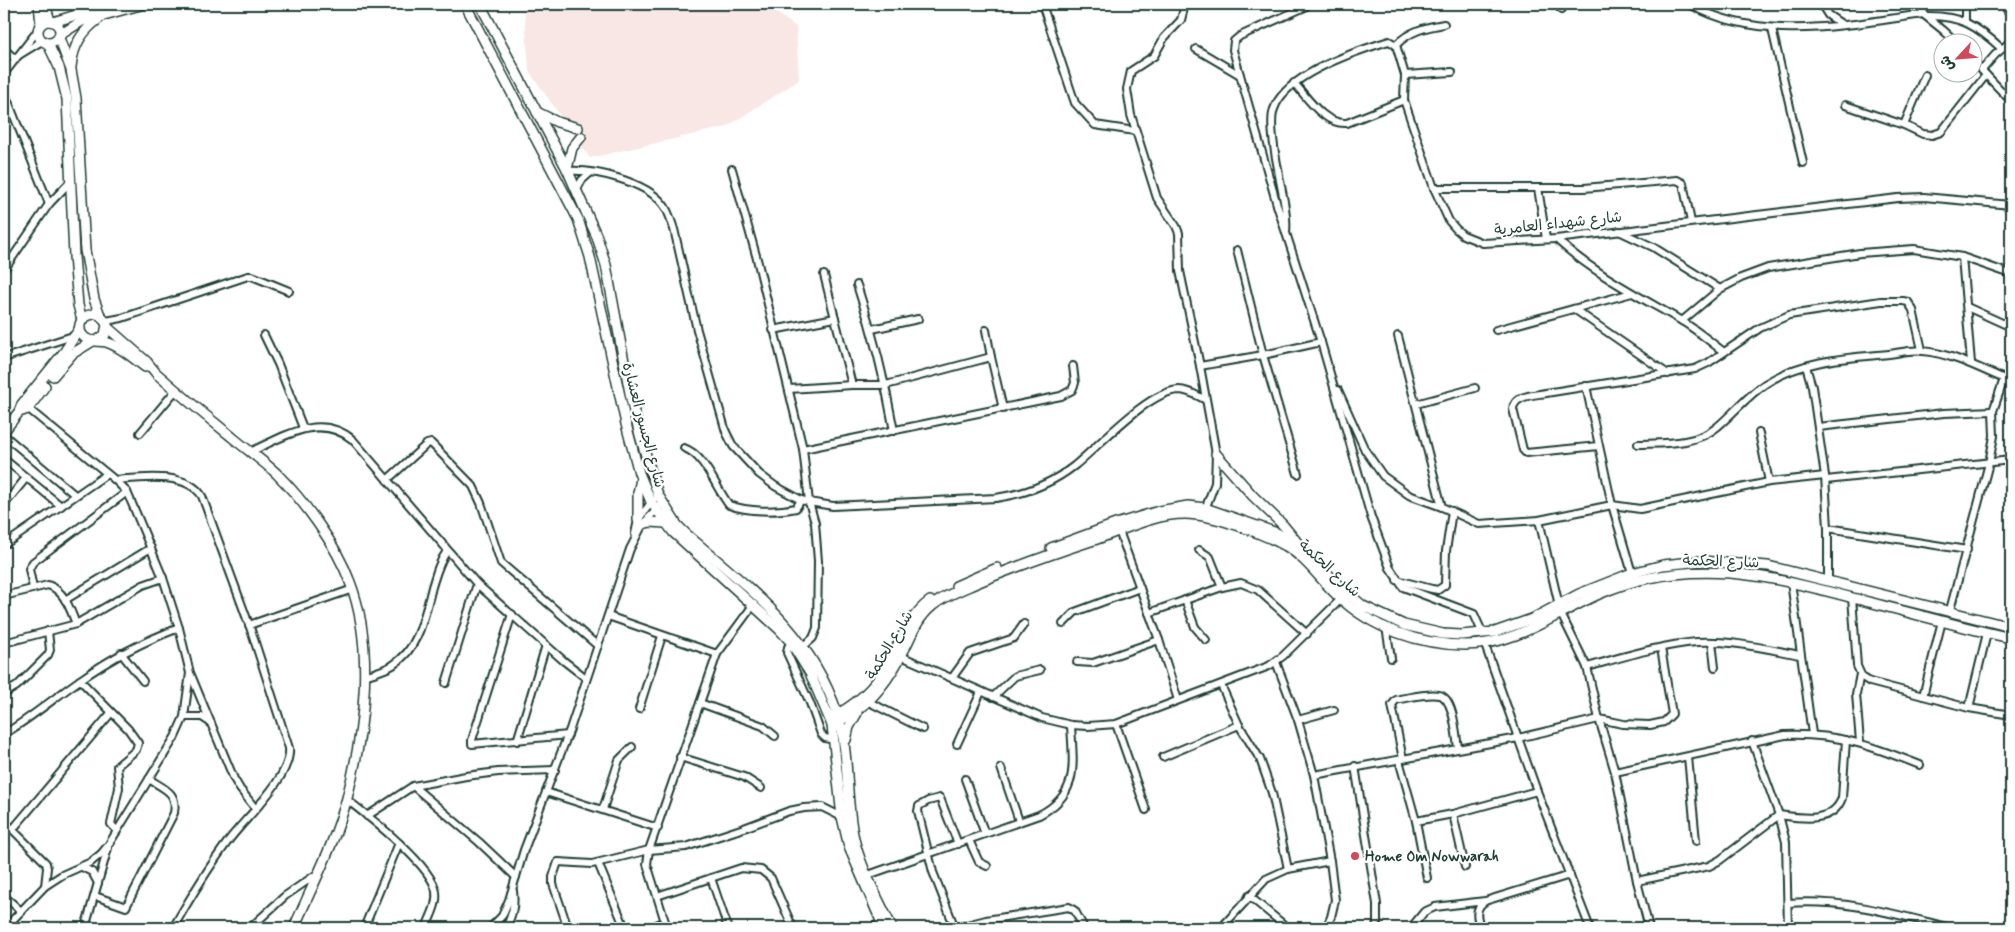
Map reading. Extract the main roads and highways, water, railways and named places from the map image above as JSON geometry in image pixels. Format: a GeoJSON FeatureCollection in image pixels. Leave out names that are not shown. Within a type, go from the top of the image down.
{"type":"FeatureCollection","features":[{"type":"Feature","properties":{"kind":"place","name":"Home Om Nowwarah"},"geometry":{"type":"Point","coordinates":[1355,856]}}]}
